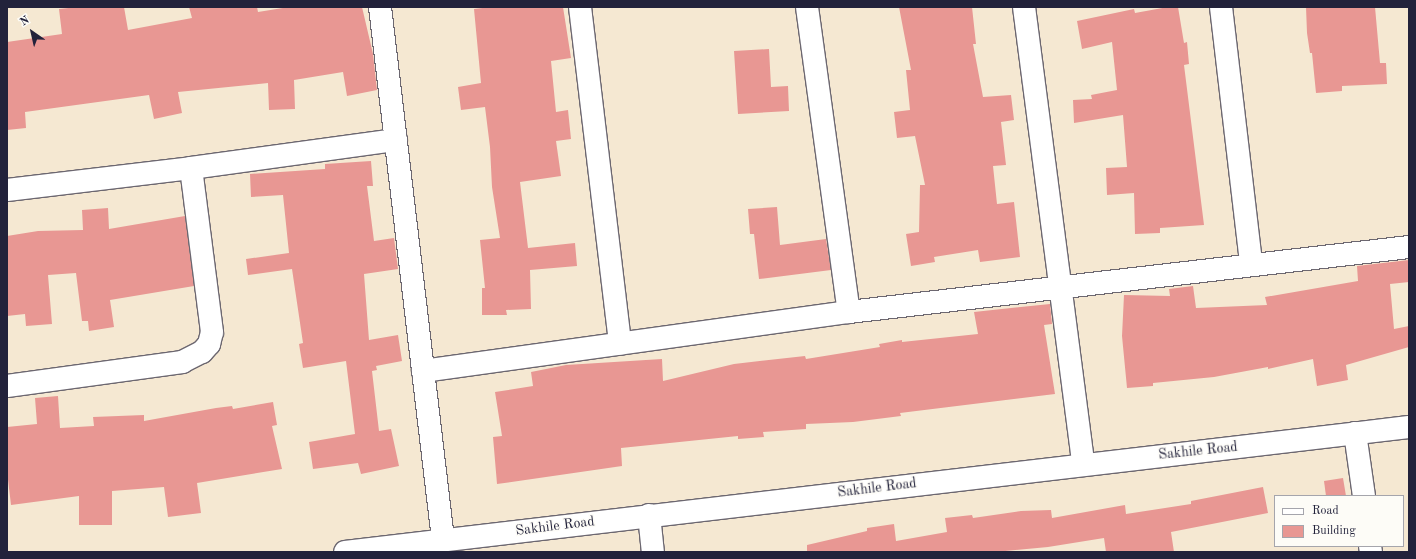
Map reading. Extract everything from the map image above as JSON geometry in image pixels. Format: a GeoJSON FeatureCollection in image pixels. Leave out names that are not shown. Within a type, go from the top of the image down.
{"type":"FeatureCollection","features":[{"type":"Feature","properties":{"kind":"street"},"geometry":{"type":"LineString","coordinates":[[380,7],[443,540]]}},
{"type":"Feature","properties":{"kind":"street"},"geometry":{"type":"LineString","coordinates":[[580,7],[620,344]]}},
{"type":"Feature","properties":{"kind":"street"},"geometry":{"type":"LineString","coordinates":[[807,7],[849,312]]}},
{"type":"Feature","properties":{"kind":"street"},"geometry":{"type":"LineString","coordinates":[[1024,7],[1083,464]]}},
{"type":"Feature","properties":{"kind":"street"},"geometry":{"type":"LineString","coordinates":[[1220,7],[1251,264]]}},
{"type":"Feature","properties":{"kind":"street"},"geometry":{"type":"LineString","coordinates":[[7,190],[191,168],[396,140]]}},
{"type":"Feature","properties":{"kind":"street"},"geometry":{"type":"LineString","coordinates":[[7,386],[182,362],[202,352],[209,344],[212,332],[191,168]]}},
{"type":"Feature","properties":{"kind":"street"},"geometry":{"type":"LineString","coordinates":[[423,371],[849,312],[1251,264],[1409,247]]}},
{"type":"Feature","properties":{"kind":"street","name":"Sakhile Road"},"geometry":{"type":"LineString","coordinates":[[344,552],[1083,464],[1409,427]]}},
{"type":"Feature","properties":{"kind":"street"},"geometry":{"type":"LineString","coordinates":[[1355,433],[1364,495]]}},
{"type":"Feature","properties":{"kind":"street"},"geometry":{"type":"LineString","coordinates":[[649,515],[653,552]]}},
{"type":"Feature","properties":{"kind":"building"},"geometry":{"type":"Polygon","coordinates":[[[78,7],[124,7],[128,30],[192,18],[189,7],[257,7],[258,12],[289,7],[362,7],[373,54],[377,90],[347,96],[343,72],[294,80],[295,109],[269,110],[268,83],[178,92],[182,113],[154,119],[149,95],[25,112],[26,128],[7,130],[7,42],[62,34],[59,9],[78,7]]]}},
{"type":"Feature","properties":{"kind":"building"},"geometry":{"type":"Polygon","coordinates":[[[491,7],[563,7],[571,58],[551,61],[556,112],[568,110],[571,139],[556,141],[561,176],[520,182],[528,248],[575,243],[577,266],[530,270],[531,309],[506,310],[507,315],[482,315],[482,288],[485,288],[480,240],[500,238],[492,187],[490,147],[485,107],[461,110],[458,87],[481,83],[474,9],[491,7]]]}},
{"type":"Feature","properties":{"kind":"building"},"geometry":{"type":"Polygon","coordinates":[[[899,7],[972,7],[976,44],[973,44],[983,97],[1011,95],[1014,120],[1001,122],[1006,165],[993,166],[997,204],[1014,202],[1020,257],[980,262],[978,250],[934,257],[935,262],[911,266],[906,234],[919,232],[920,185],[925,185],[915,136],[897,138],[894,112],[910,110],[906,70],[911,70],[899,7]]]}},
{"type":"Feature","properties":{"kind":"building"},"geometry":{"type":"Polygon","coordinates":[[[1168,7],[1178,7],[1184,43],[1187,42],[1189,64],[1184,65],[1204,225],[1160,228],[1160,233],[1135,234],[1134,193],[1107,195],[1106,168],[1127,167],[1123,115],[1074,123],[1073,100],[1092,99],[1091,95],[1117,90],[1112,42],[1082,49],[1077,21],[1134,9],[1135,13],[1168,7]]]}},
{"type":"Feature","properties":{"kind":"building"},"geometry":{"type":"Polygon","coordinates":[[[1306,7],[1375,7],[1380,63],[1386,63],[1387,84],[1342,86],[1342,91],[1316,93],[1312,53],[1310,53],[1307,33],[1306,7]]]}},
{"type":"Feature","properties":{"kind":"building"},"geometry":{"type":"Polygon","coordinates":[[[769,49],[771,87],[788,86],[789,111],[738,114],[734,51],[769,49]]]}},
{"type":"Feature","properties":{"kind":"building"},"geometry":{"type":"Polygon","coordinates":[[[371,161],[373,186],[367,186],[374,241],[394,238],[398,269],[364,274],[369,340],[398,335],[402,361],[376,366],[377,370],[372,371],[379,431],[391,429],[399,466],[361,474],[358,463],[313,469],[309,442],[355,434],[346,361],[303,368],[299,344],[303,343],[292,269],[248,275],[246,259],[289,253],[283,195],[251,197],[250,174],[325,169],[325,164],[371,161]]]}},
{"type":"Feature","properties":{"kind":"building"},"geometry":{"type":"Polygon","coordinates":[[[777,207],[780,245],[826,239],[831,270],[759,279],[754,234],[750,234],[748,209],[777,207]]]}},
{"type":"Feature","properties":{"kind":"building"},"geometry":{"type":"Polygon","coordinates":[[[108,208],[109,229],[185,216],[194,286],[110,300],[114,327],[89,331],[88,321],[82,321],[76,273],[48,275],[52,324],[26,326],[25,314],[7,316],[7,236],[38,231],[83,230],[82,210],[108,208]]]}},
{"type":"Feature","properties":{"kind":"building"},"geometry":{"type":"Polygon","coordinates":[[[1409,260],[1409,282],[1390,284],[1394,329],[1409,326],[1409,347],[1346,365],[1348,380],[1317,386],[1313,359],[1268,369],[1268,367],[1214,377],[1153,383],[1153,386],[1127,388],[1122,336],[1124,295],[1170,296],[1169,289],[1193,286],[1196,308],[1267,305],[1265,297],[1358,281],[1357,266],[1409,260]]]}},
{"type":"Feature","properties":{"kind":"building"},"geometry":{"type":"Polygon","coordinates":[[[1050,304],[1052,324],[1044,325],[1055,394],[900,413],[901,416],[853,422],[806,424],[806,429],[763,432],[764,437],[738,439],[738,436],[621,448],[622,466],[497,484],[493,437],[502,436],[495,392],[533,386],[531,372],[566,365],[662,359],[663,381],[734,364],[805,356],[806,359],[880,347],[879,344],[902,340],[902,342],[978,334],[974,312],[1050,304]]]}},
{"type":"Feature","properties":{"kind":"building"},"geometry":{"type":"Polygon","coordinates":[[[58,396],[60,428],[94,426],[93,417],[144,415],[144,421],[216,408],[232,406],[233,409],[273,402],[277,425],[272,426],[282,469],[197,483],[201,513],[168,517],[164,487],[112,491],[112,525],[79,525],[79,496],[11,505],[7,471],[7,427],[37,424],[35,398],[58,396]]]}},
{"type":"Feature","properties":{"kind":"building"},"geometry":{"type":"Polygon","coordinates":[[[1343,478],[1346,495],[1326,495],[1324,481],[1343,478]]]}},
{"type":"Feature","properties":{"kind":"building"},"geometry":{"type":"Polygon","coordinates":[[[1263,487],[1268,513],[1171,532],[1174,552],[1106,552],[1104,538],[1048,547],[995,552],[807,552],[807,545],[867,531],[867,528],[894,524],[896,541],[947,532],[945,518],[972,515],[973,518],[1021,511],[1051,510],[1052,518],[1125,505],[1126,514],[1191,504],[1191,501],[1263,487]]]}}]}
